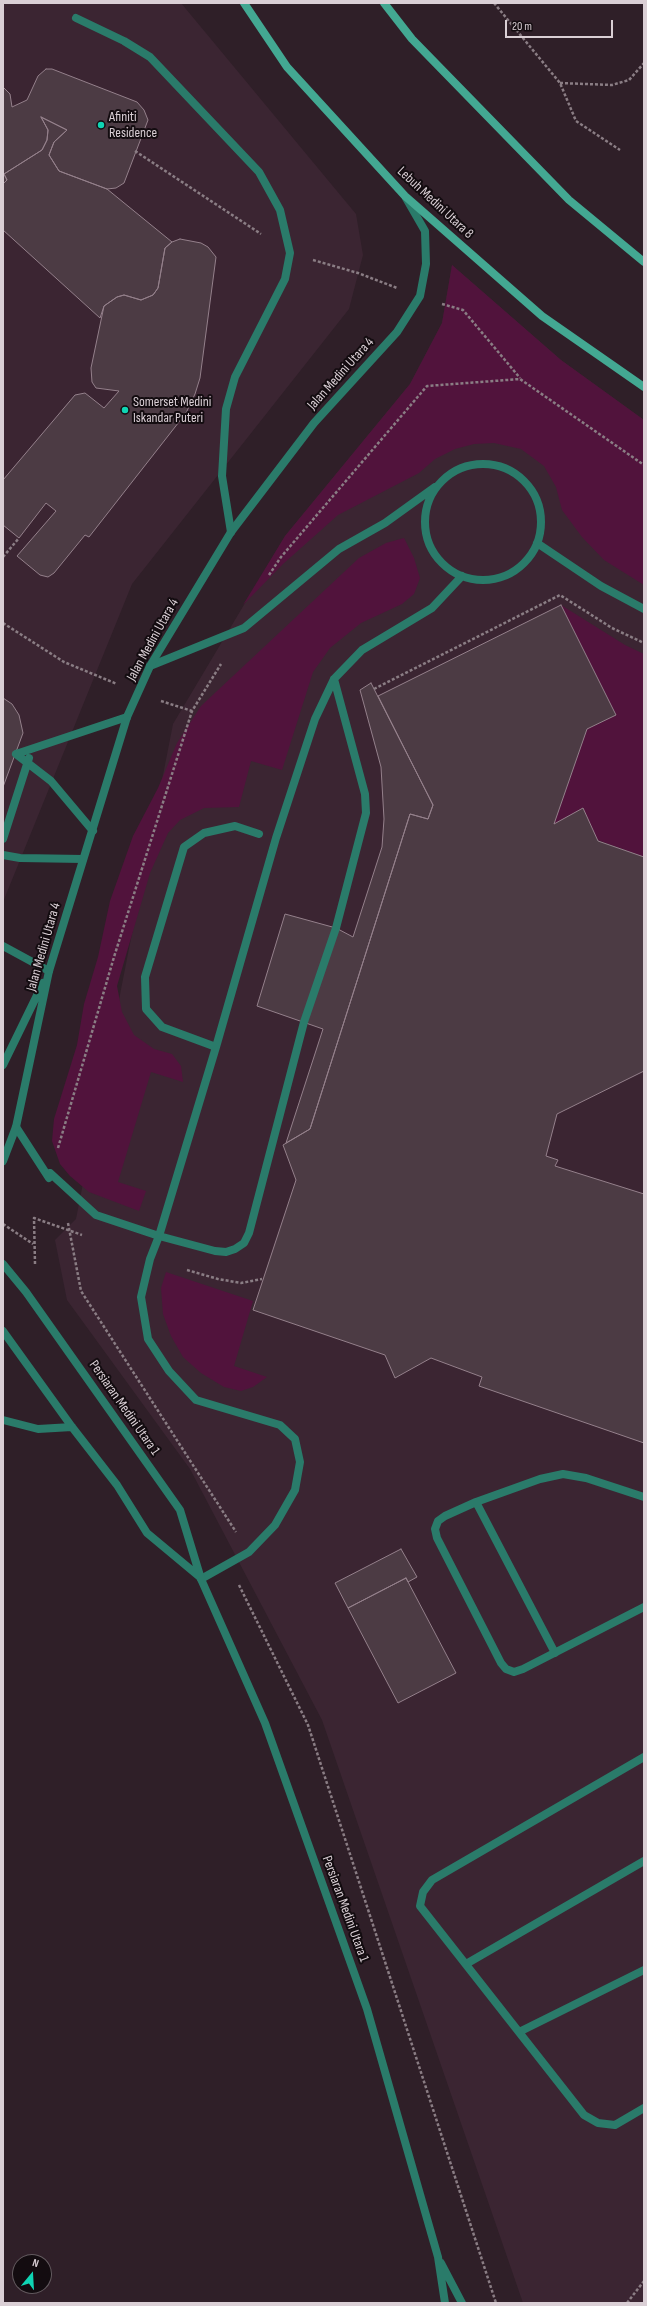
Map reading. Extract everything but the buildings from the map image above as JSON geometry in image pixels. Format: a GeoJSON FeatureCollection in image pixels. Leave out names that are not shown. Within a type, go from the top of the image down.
{"type":"FeatureCollection","features":[{"type":"Feature","properties":{"kind":"street","name":"Lebuh Medini Utara 8"},"geometry":{"type":"LineString","coordinates":[[244,3],[287,67],[405,196],[542,316],[644,387]]}},
{"type":"Feature","properties":{"kind":"street"},"geometry":{"type":"LineString","coordinates":[[384,3],[412,39],[569,200],[644,262]]}},
{"type":"Feature","properties":{"kind":"street"},"geometry":{"type":"LineString","coordinates":[[76,18],[124,41],[150,57],[259,172],[280,210],[290,254],[285,278],[235,377],[226,409],[222,476],[231,532]]}},
{"type":"Feature","properties":{"kind":"street","name":"Jalan Medini Utara 4"},"geometry":{"type":"LineString","coordinates":[[3,1161],[16,1127],[49,972],[127,717],[150,666],[231,532],[314,423],[397,332],[420,296],[426,264],[425,231],[405,196]]}},
{"type":"Feature","properties":{"kind":"street"},"geometry":{"type":"LineString","coordinates":[[150,666],[244,628],[339,549],[385,522],[452,473],[468,466],[486,464],[504,468],[520,477],[532,491],[539,507],[541,525],[537,543],[528,558],[515,571],[498,578],[480,580],[462,576],[446,567],[434,553],[427,537],[425,518],[429,501],[438,484]]}},
{"type":"Feature","properties":{"kind":"street"},"geometry":{"type":"LineString","coordinates":[[537,543],[600,586],[644,609]]}},
{"type":"Feature","properties":{"kind":"street"},"geometry":{"type":"LineString","coordinates":[[201,1579],[248,1552],[275,1525],[295,1490],[300,1462],[295,1438],[280,1425],[196,1400],[169,1371],[148,1339],[141,1297],[150,1259],[159,1236],[216,1047],[276,838],[315,719],[334,679],[362,650],[432,608],[462,576]]}},
{"type":"Feature","properties":{"kind":"street"},"geometry":{"type":"LineString","coordinates":[[16,1127],[49,1178],[50,1173],[96,1215],[159,1236],[226,1252],[235,1249],[244,1243],[249,1234],[304,1022],[336,928],[366,813],[365,794],[334,679]]}},
{"type":"Feature","properties":{"kind":"street"},"geometry":{"type":"LineString","coordinates":[[93,831],[51,781],[16,754],[127,717]]}},
{"type":"Feature","properties":{"kind":"street"},"geometry":{"type":"LineString","coordinates":[[3,839],[31,749]]}},
{"type":"Feature","properties":{"kind":"street"},"geometry":{"type":"LineString","coordinates":[[216,1047],[162,1027],[146,1009],[145,977],[184,847],[204,833],[235,826],[259,834]]}},
{"type":"Feature","properties":{"kind":"street"},"geometry":{"type":"LineString","coordinates":[[3,855],[20,858],[83,859]]}},
{"type":"Feature","properties":{"kind":"street"},"geometry":{"type":"LineString","coordinates":[[3,946],[49,972],[3,1065]]}},
{"type":"Feature","properties":{"kind":"street","name":"Persiaran Medini Utara 1"},"geometry":{"type":"LineString","coordinates":[[3,1264],[26,1292],[180,1510],[201,1579],[265,1723],[367,2009],[438,2257],[445,2303]]}},
{"type":"Feature","properties":{"kind":"street","name":"Persiaran Medini Utara 1"},"geometry":{"type":"LineString","coordinates":[[3,1331],[72,1427],[117,1485],[147,1533],[201,1579]]}},
{"type":"Feature","properties":{"kind":"street"},"geometry":{"type":"LineString","coordinates":[[3,1420],[38,1429],[72,1427]]}},
{"type":"Feature","properties":{"kind":"street"},"geometry":{"type":"LineString","coordinates":[[644,1497],[586,1478],[563,1474],[540,1479],[476,1502],[444,1516],[438,1522],[435,1529],[437,1538],[501,1663],[506,1669],[514,1672],[555,1653],[644,1607]]}},
{"type":"Feature","properties":{"kind":"street"},"geometry":{"type":"LineString","coordinates":[[476,1502],[555,1653]]}},
{"type":"Feature","properties":{"kind":"street"},"geometry":{"type":"LineString","coordinates":[[644,1757],[432,1880],[423,1892],[420,1906],[584,2115],[598,2123],[615,2125],[644,2108]]}},
{"type":"Feature","properties":{"kind":"street"},"geometry":{"type":"LineString","coordinates":[[466,1964],[644,1861]]}},
{"type":"Feature","properties":{"kind":"street"},"geometry":{"type":"LineString","coordinates":[[520,2032],[644,1970]]}},
{"type":"Feature","properties":{"kind":"street","name":"Persiaran Medini Utara 1"},"geometry":{"type":"LineString","coordinates":[[438,2257],[462,2303]]}},
{"type":"Feature","properties":{"kind":"path"},"geometry":{"type":"LineString","coordinates":[[494,3],[560,83],[576,121],[620,150]]}},
{"type":"Feature","properties":{"kind":"path"},"geometry":{"type":"LineString","coordinates":[[560,83],[612,85],[629,80],[644,63]]}},
{"type":"Feature","properties":{"kind":"path"},"geometry":{"type":"LineString","coordinates":[[135,151],[290,254],[358,273],[463,310],[520,379],[644,465]]}},
{"type":"Feature","properties":{"kind":"path"},"geometry":{"type":"LineString","coordinates":[[265,581],[281,557],[427,386],[520,379]]}},
{"type":"Feature","properties":{"kind":"path"},"geometry":{"type":"LineString","coordinates":[[3,557],[19,538]]}},
{"type":"Feature","properties":{"kind":"path"},"geometry":{"type":"LineString","coordinates":[[374,689],[560,595],[612,628],[644,643]]}},
{"type":"Feature","properties":{"kind":"path"},"geometry":{"type":"LineString","coordinates":[[3,623],[64,662],[138,693],[192,711]]}},
{"type":"Feature","properties":{"kind":"path"},"geometry":{"type":"LineString","coordinates":[[50,1173],[114,957],[192,711],[244,628]]}},
{"type":"Feature","properties":{"kind":"path"},"geometry":{"type":"LineString","coordinates":[[66,1217],[71,1231],[81,1291],[248,1552]]}},
{"type":"Feature","properties":{"kind":"path"},"geometry":{"type":"LineString","coordinates":[[3,1224],[34,1245]]}},
{"type":"Feature","properties":{"kind":"path"},"geometry":{"type":"LineString","coordinates":[[627,2303],[644,2281]]}},
{"type":"Feature","properties":{"kind":"shaded area"},"geometry":{"type":"Polygon","coordinates":[[[3,3],[181,3],[356,214],[363,255],[349,309],[132,584],[3,902],[3,3]]]}},
{"type":"Feature","properties":{"kind":"shaded area"},"geometry":{"type":"Polygon","coordinates":[[[452,265],[561,360],[644,420],[644,2301],[642,2303],[523,2303],[322,1720],[190,1469],[67,1300],[55,1240],[76,1219],[173,724],[285,536],[410,384],[442,323],[452,265]]]}},
{"type":"Feature","properties":{"kind":"shaded area"},"geometry":{"type":"Polygon","coordinates":[[[452,265],[561,360],[644,420],[644,585],[604,560],[582,537],[562,510],[556,487],[544,466],[521,449],[494,443],[474,444],[455,449],[435,459],[419,473],[338,515],[283,564],[243,605],[285,536],[410,384],[442,323],[452,265]]]}},
{"type":"Feature","properties":{"kind":"shaded area"},"geometry":{"type":"Polygon","coordinates":[[[404,538],[414,558],[420,578],[414,594],[402,604],[361,623],[330,648],[313,672],[282,770],[251,761],[239,807],[204,808],[180,820],[168,833],[150,873],[117,986],[122,1012],[134,1035],[154,1049],[172,1054],[181,1066],[183,1082],[151,1072],[118,1182],[146,1191],[139,1211],[89,1192],[70,1176],[60,1164],[52,1141],[54,1119],[77,1045],[84,1004],[98,957],[110,901],[133,836],[158,788],[177,743],[201,706],[359,558],[386,543],[404,538]]]}},
{"type":"Feature","properties":{"kind":"shaded area"},"geometry":{"type":"Polygon","coordinates":[[[561,605],[625,645],[644,654],[644,857],[554,824],[587,729],[616,715],[561,605]]]}},
{"type":"Feature","properties":{"kind":"shaded area"},"geometry":{"type":"Polygon","coordinates":[[[166,1272],[253,1301],[234,1366],[267,1377],[253,1387],[241,1391],[224,1387],[201,1373],[183,1357],[171,1336],[163,1314],[161,1288],[166,1272]]]}},
{"type":"Feature","properties":{"kind":"place","name":"Afiniti Residence"},"geometry":{"type":"Point","coordinates":[101,125]}},
{"type":"Feature","properties":{"kind":"place","name":"Somerset Medini Iskandar Puteri"},"geometry":{"type":"Point","coordinates":[125,410]}}]}
